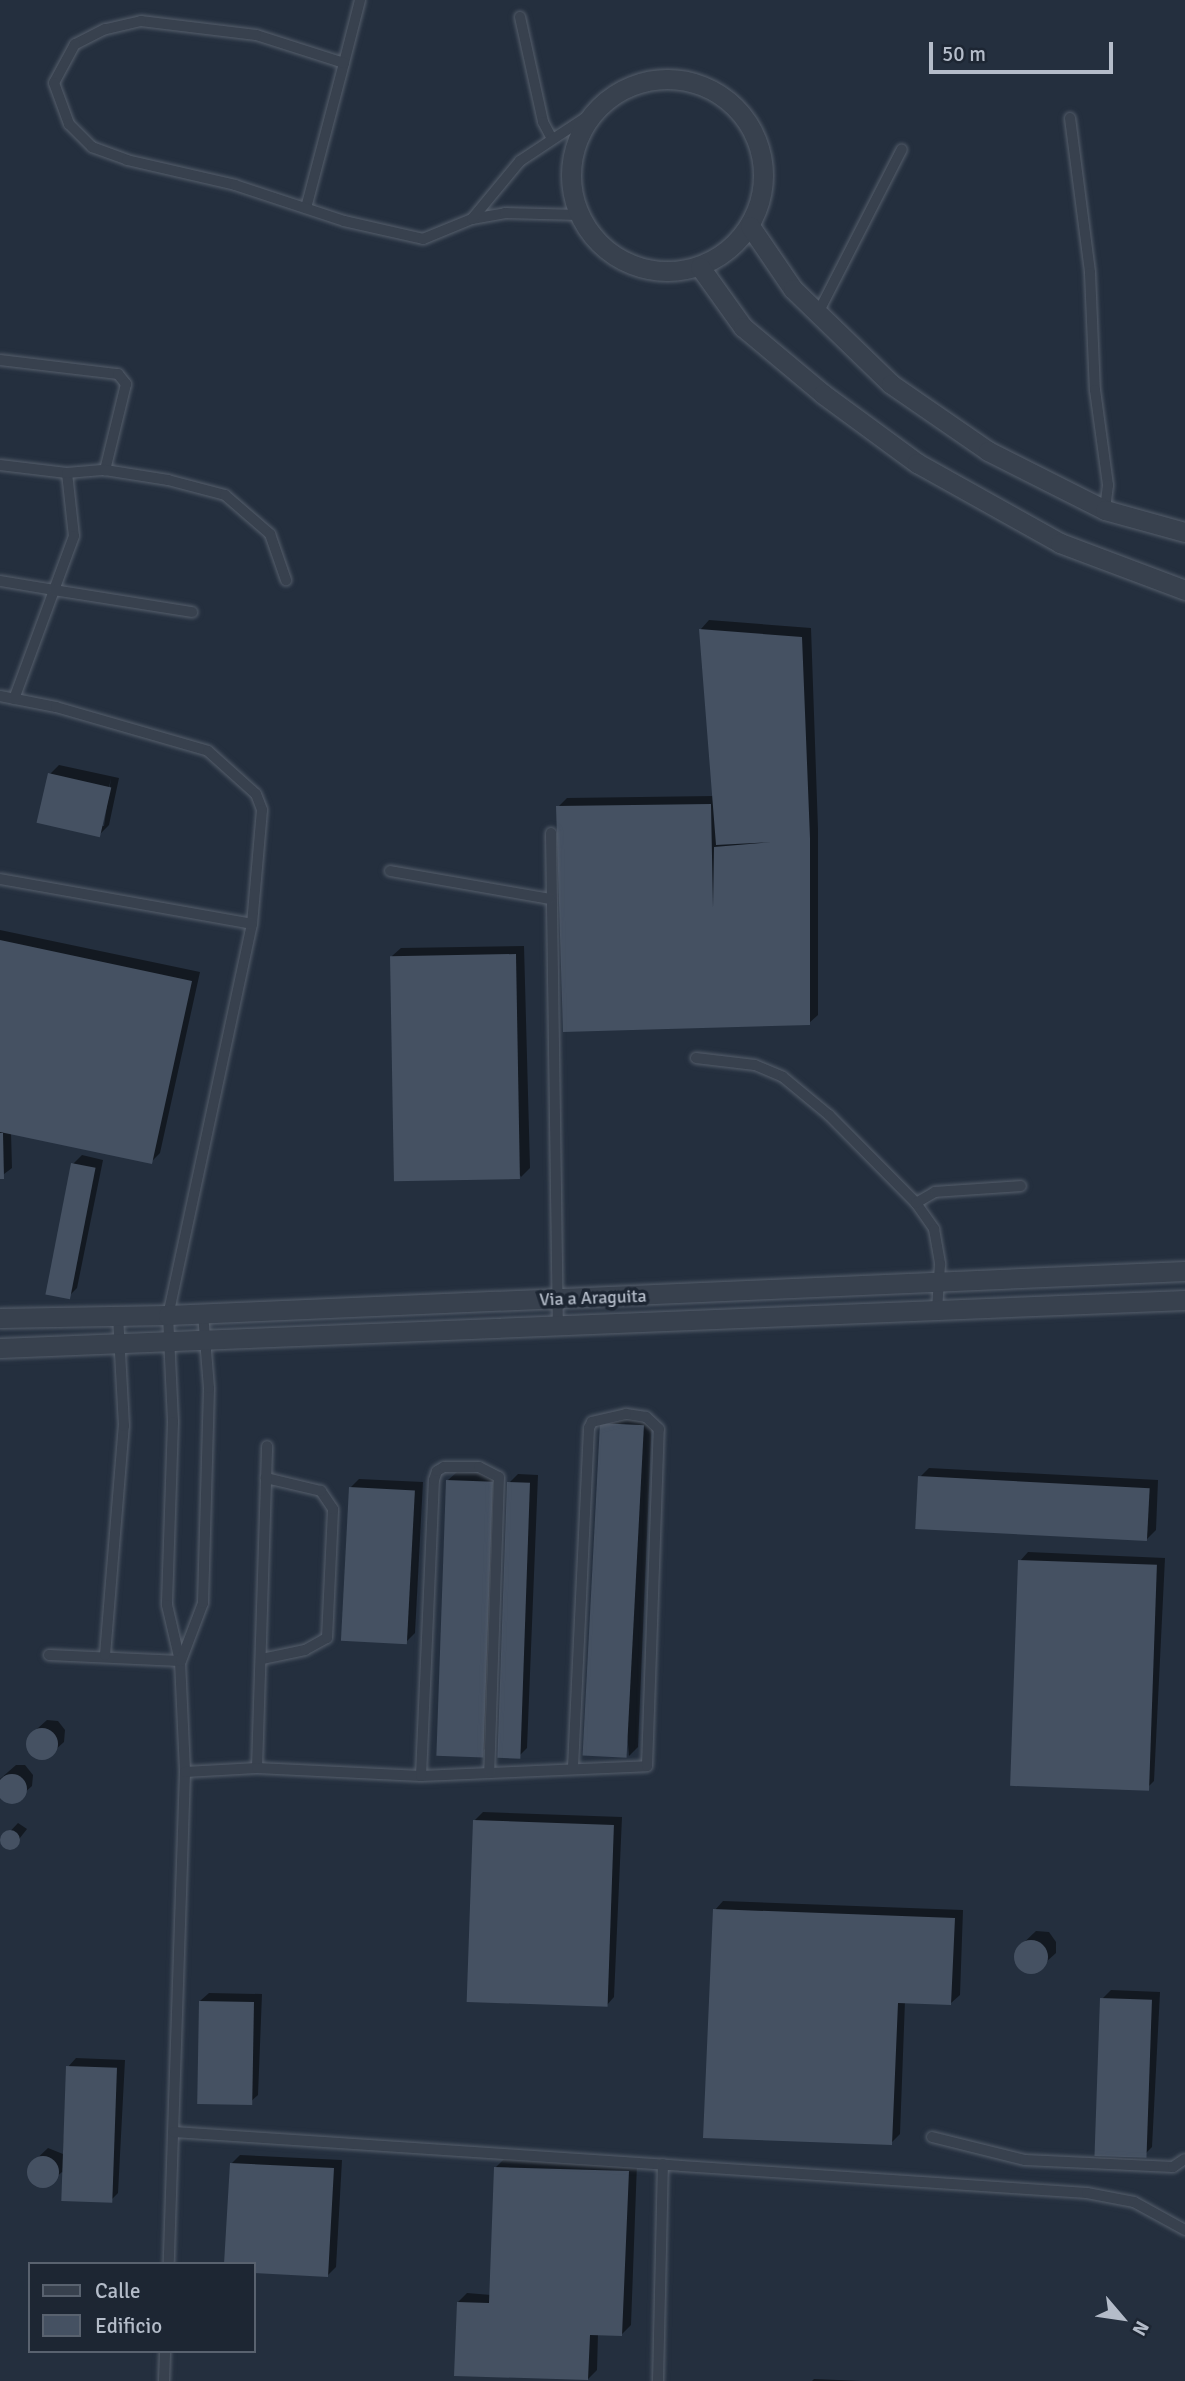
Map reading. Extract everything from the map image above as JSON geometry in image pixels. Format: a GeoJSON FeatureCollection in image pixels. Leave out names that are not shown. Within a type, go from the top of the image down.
{"type":"FeatureCollection","features":[{"type":"Feature","properties":{"kind":"street"},"geometry":{"type":"LineString","coordinates":[[656,78],[692,81],[725,96],[750,122],[763,156],[763,192],[750,226],[700,267],[665,272],[629,265],[600,244],[579,215],[571,180],[576,144],[594,112],[622,89],[656,78]]}},
{"type":"Feature","properties":{"kind":"street"},"geometry":{"type":"LineString","coordinates":[[750,226],[817,315],[891,384],[988,451],[1105,510],[1185,532]]}},
{"type":"Feature","properties":{"kind":"street"},"geometry":{"type":"LineString","coordinates":[[700,267],[743,327],[823,394],[917,463],[1060,543],[1185,590]]}},
{"type":"Feature","properties":{"kind":"street","name":"Via a Araguita"},"geometry":{"type":"LineString","coordinates":[[0,1318],[168,1315],[940,1284],[1185,1271]]}},
{"type":"Feature","properties":{"kind":"street","name":"Via a Araguita"},"geometry":{"type":"LineString","coordinates":[[0,1348],[1185,1300]]}},
{"type":"Feature","properties":{"kind":"lane"},"geometry":{"type":"LineString","coordinates":[[306,208],[360,0]]}},
{"type":"Feature","properties":{"kind":"lane"},"geometry":{"type":"LineString","coordinates":[[520,17],[543,122],[552,139]]}},
{"type":"Feature","properties":{"kind":"lane"},"geometry":{"type":"LineString","coordinates":[[344,62],[256,35],[141,21],[105,29],[75,44],[54,83],[69,124],[92,147],[423,239],[472,219],[505,213],[579,215]]}},
{"type":"Feature","properties":{"kind":"lane"},"geometry":{"type":"LineString","coordinates":[[472,219],[520,161],[594,112]]}},
{"type":"Feature","properties":{"kind":"lane"},"geometry":{"type":"LineString","coordinates":[[1070,118],[1090,273],[1095,390],[1108,485],[1105,510]]}},
{"type":"Feature","properties":{"kind":"lane"},"geometry":{"type":"LineString","coordinates":[[817,315],[902,149]]}},
{"type":"Feature","properties":{"kind":"lane"},"geometry":{"type":"LineString","coordinates":[[0,360],[118,374],[126,384],[105,470]]}},
{"type":"Feature","properties":{"kind":"lane"},"geometry":{"type":"LineString","coordinates":[[0,465],[67,473],[105,470],[168,480],[225,495],[270,534],[286,580]]}},
{"type":"Feature","properties":{"kind":"lane"},"geometry":{"type":"LineString","coordinates":[[14,699],[74,536],[67,473]]}},
{"type":"Feature","properties":{"kind":"lane"},"geometry":{"type":"LineString","coordinates":[[0,581],[192,612]]}},
{"type":"Feature","properties":{"kind":"lane"},"geometry":{"type":"LineString","coordinates":[[0,696],[165,736],[208,751],[256,794],[262,810],[252,924],[168,1315],[173,1422],[167,1605],[180,1661],[185,1772],[169,2262]]}},
{"type":"Feature","properties":{"kind":"lane"},"geometry":{"type":"LineString","coordinates":[[551,833],[558,1325]]}},
{"type":"Feature","properties":{"kind":"lane"},"geometry":{"type":"LineString","coordinates":[[390,871],[550,899]]}},
{"type":"Feature","properties":{"kind":"lane"},"geometry":{"type":"LineString","coordinates":[[0,879],[252,924]]}},
{"type":"Feature","properties":{"kind":"lane"},"geometry":{"type":"LineString","coordinates":[[696,1058],[755,1065],[783,1077],[829,1115],[916,1203],[934,1229],[940,1284],[937,1311]]}},
{"type":"Feature","properties":{"kind":"lane"},"geometry":{"type":"LineString","coordinates":[[916,1203],[935,1192],[1021,1186]]}},
{"type":"Feature","properties":{"kind":"lane"},"geometry":{"type":"LineString","coordinates":[[180,1661],[202,1603],[209,1388],[203,1312]]}},
{"type":"Feature","properties":{"kind":"lane"},"geometry":{"type":"LineString","coordinates":[[105,1655],[124,1426],[118,1316]]}},
{"type":"Feature","properties":{"kind":"lane"},"geometry":{"type":"LineString","coordinates":[[185,1772],[257,1768],[421,1776],[647,1766],[659,1429],[646,1417],[626,1414],[592,1422],[589,1428],[573,1769]]}},
{"type":"Feature","properties":{"kind":"lane"},"geometry":{"type":"LineString","coordinates":[[257,1768],[268,1446]]}},
{"type":"Feature","properties":{"kind":"lane"},"geometry":{"type":"LineString","coordinates":[[421,1776],[434,1480],[437,1471],[444,1467],[479,1467],[499,1477],[489,1772]]}},
{"type":"Feature","properties":{"kind":"lane"},"geometry":{"type":"LineString","coordinates":[[262,1659],[305,1650],[327,1638],[333,1508],[321,1491],[265,1478]]}},
{"type":"Feature","properties":{"kind":"lane"},"geometry":{"type":"LineString","coordinates":[[49,1655],[105,1655],[180,1661]]}},
{"type":"Feature","properties":{"kind":"lane"},"geometry":{"type":"LineString","coordinates":[[174,2132],[1087,2193],[1134,2202],[1185,2230]]}},
{"type":"Feature","properties":{"kind":"lane"},"geometry":{"type":"LineString","coordinates":[[932,2137],[1025,2160],[1173,2167],[1185,2159]]}},
{"type":"Feature","properties":{"kind":"lane"},"geometry":{"type":"LineString","coordinates":[[658,2381],[663,2164]]}},
{"type":"Feature","properties":{"kind":"lane"},"geometry":{"type":"LineString","coordinates":[[164,2381],[165,2353]]}},
{"type":"Feature","properties":{"kind":"building"},"geometry":{"type":"Polygon","coordinates":[[[699,629],[802,637],[810,838],[810,1025],[563,1032],[556,806],[711,804],[713,908],[714,847],[772,842],[716,845],[699,629]]]}},
{"type":"Feature","properties":{"kind":"building"},"geometry":{"type":"Polygon","coordinates":[[[48,773],[111,788],[100,837],[37,823],[48,773]]]}},
{"type":"Feature","properties":{"kind":"building"},"geometry":{"type":"Polygon","coordinates":[[[0,940],[192,981],[152,1164],[0,1132],[0,940]]]}},
{"type":"Feature","properties":{"kind":"building"},"geometry":{"type":"Polygon","coordinates":[[[516,954],[520,1179],[394,1181],[390,956],[516,954]]]}},
{"type":"Feature","properties":{"kind":"building"},"geometry":{"type":"Polygon","coordinates":[[[0,1133],[3,1133],[4,1179],[0,1179],[0,1133]]]}},
{"type":"Feature","properties":{"kind":"building"},"geometry":{"type":"Polygon","coordinates":[[[71,1163],[96,1168],[70,1299],[45,1295],[71,1163]]]}},
{"type":"Feature","properties":{"kind":"building"},"geometry":{"type":"Polygon","coordinates":[[[600,1423],[644,1425],[627,1758],[583,1756],[600,1423]]]}},
{"type":"Feature","properties":{"kind":"building"},"geometry":{"type":"Polygon","coordinates":[[[918,1476],[1150,1488],[1147,1541],[915,1529],[918,1476]]]}},
{"type":"Feature","properties":{"kind":"building"},"geometry":{"type":"Polygon","coordinates":[[[446,1480],[493,1482],[483,1757],[436,1756],[446,1480]]]}},
{"type":"Feature","properties":{"kind":"building"},"geometry":{"type":"Polygon","coordinates":[[[507,1482],[530,1483],[520,1759],[497,1758],[507,1482]]]}},
{"type":"Feature","properties":{"kind":"building"},"geometry":{"type":"Polygon","coordinates":[[[349,1487],[415,1490],[407,1644],[341,1641],[349,1487]]]}},
{"type":"Feature","properties":{"kind":"building"},"geometry":{"type":"Polygon","coordinates":[[[1018,1560],[1157,1565],[1149,1791],[1010,1786],[1018,1560]]]}},
{"type":"Feature","properties":{"kind":"building"},"geometry":{"type":"Polygon","coordinates":[[[42,1728],[53,1733],[58,1744],[53,1755],[42,1760],[31,1755],[26,1744],[31,1733],[42,1728]]]}},
{"type":"Feature","properties":{"kind":"building"},"geometry":{"type":"Polygon","coordinates":[[[6,1776],[18,1776],[25,1783],[25,1795],[18,1802],[6,1802],[-1,1795],[-1,1783],[6,1776]]]}},
{"type":"Feature","properties":{"kind":"building"},"geometry":{"type":"Polygon","coordinates":[[[473,1820],[614,1825],[608,2007],[467,2002],[473,1820]]]}},
{"type":"Feature","properties":{"kind":"building"},"geometry":{"type":"Polygon","coordinates":[[[10,1830],[17,1833],[20,1840],[17,1847],[10,1850],[3,1847],[0,1840],[3,1833],[10,1830]]]}},
{"type":"Feature","properties":{"kind":"building"},"geometry":{"type":"Polygon","coordinates":[[[713,1909],[955,1918],[951,2005],[898,2003],[892,2145],[703,2138],[713,1909]]]}},
{"type":"Feature","properties":{"kind":"building"},"geometry":{"type":"Polygon","coordinates":[[[1031,1940],[1043,1945],[1048,1957],[1043,1969],[1031,1974],[1019,1969],[1014,1957],[1019,1945],[1031,1940]]]}},
{"type":"Feature","properties":{"kind":"building"},"geometry":{"type":"Polygon","coordinates":[[[1100,1998],[1152,2000],[1146,2158],[1094,2156],[1100,1998]]]}},
{"type":"Feature","properties":{"kind":"building"},"geometry":{"type":"Polygon","coordinates":[[[199,2001],[254,2002],[252,2105],[197,2104],[199,2001]]]}},
{"type":"Feature","properties":{"kind":"building"},"geometry":{"type":"Polygon","coordinates":[[[66,2066],[117,2068],[112,2203],[61,2201],[66,2066]]]}},
{"type":"Feature","properties":{"kind":"building"},"geometry":{"type":"Polygon","coordinates":[[[43,2156],[54,2161],[59,2172],[54,2183],[43,2188],[32,2183],[27,2172],[32,2161],[43,2156]]]}},
{"type":"Feature","properties":{"kind":"building"},"geometry":{"type":"Polygon","coordinates":[[[230,2163],[334,2168],[328,2277],[256,2273],[256,2262],[224,2262],[230,2163]]]}},
{"type":"Feature","properties":{"kind":"building"},"geometry":{"type":"Polygon","coordinates":[[[494,2167],[629,2171],[622,2336],[590,2335],[588,2380],[454,2376],[457,2302],[489,2303],[494,2167]]]}}]}
